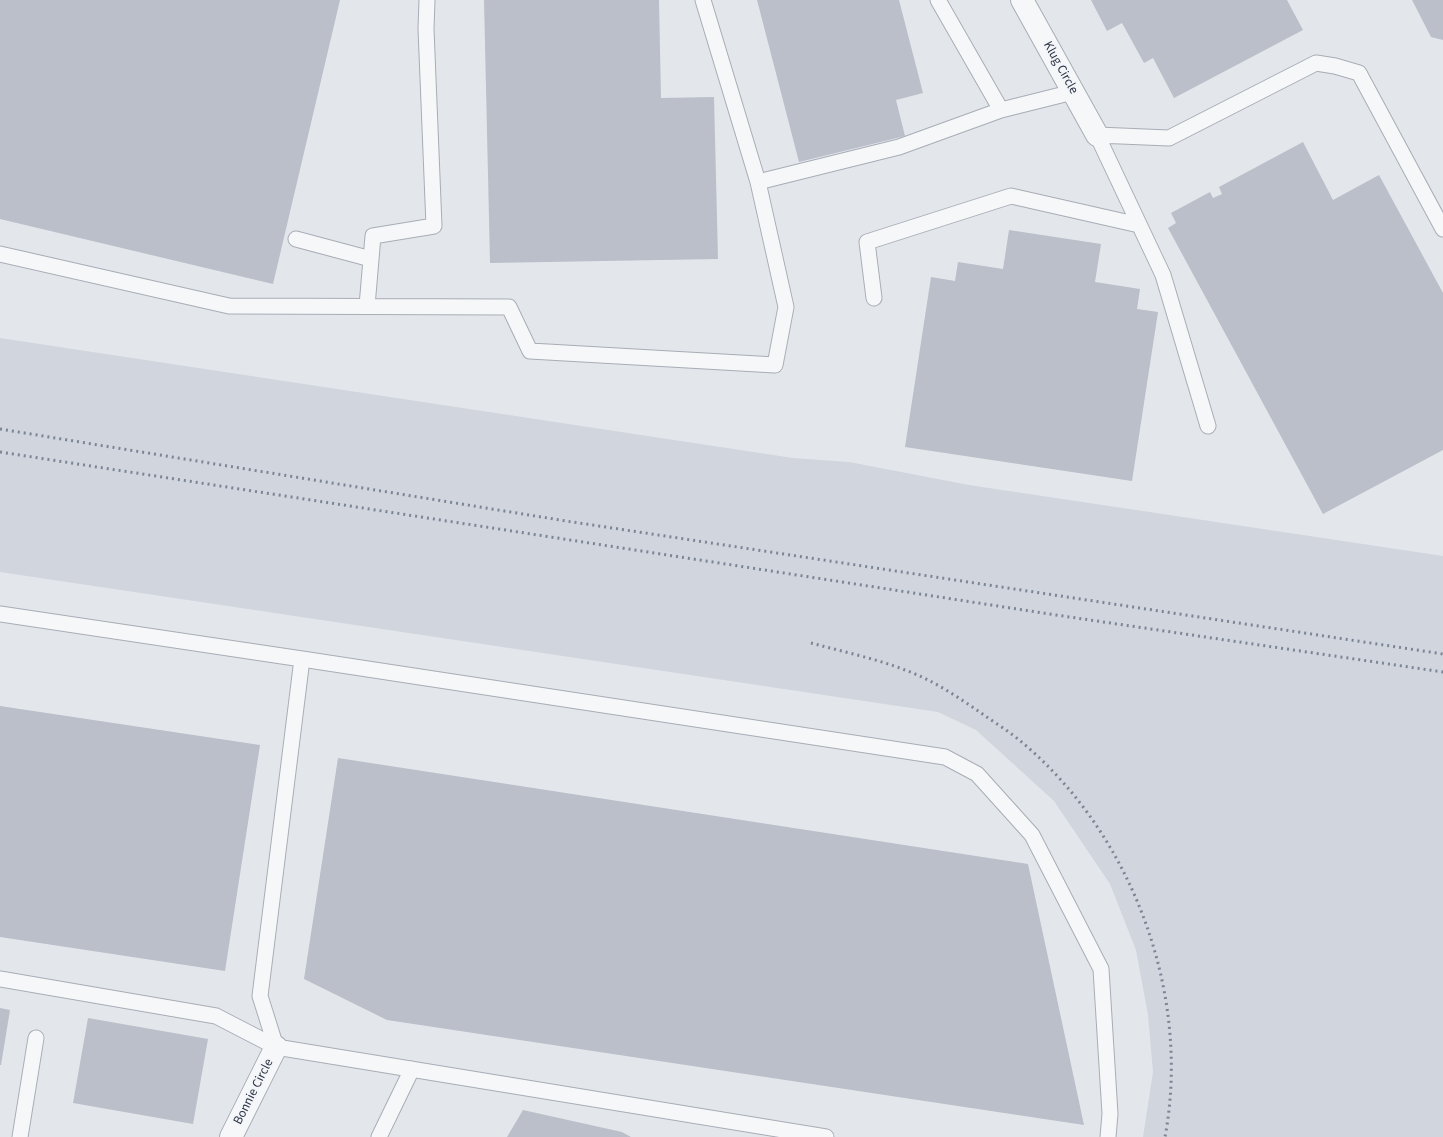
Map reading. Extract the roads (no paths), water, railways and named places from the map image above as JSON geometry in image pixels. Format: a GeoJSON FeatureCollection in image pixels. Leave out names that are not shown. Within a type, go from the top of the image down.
{"type":"FeatureCollection","features":[{"type":"Feature","properties":{"kind":"street","name":"Klug Circle"},"geometry":{"type":"LineString","coordinates":[[1022,0],[1097,135]]}},
{"type":"Feature","properties":{"kind":"street","name":"Bonnie Circle"},"geometry":{"type":"LineString","coordinates":[[231,1137],[276,1047]]}},
{"type":"Feature","properties":{"kind":"lane"},"geometry":{"type":"LineString","coordinates":[[367,306],[373,236],[434,226],[426,29],[427,0]]}},
{"type":"Feature","properties":{"kind":"lane"},"geometry":{"type":"LineString","coordinates":[[0,254],[229,306],[509,307],[530,351],[774,365],[786,307],[758,182],[703,0]]}},
{"type":"Feature","properties":{"kind":"lane"},"geometry":{"type":"LineString","coordinates":[[938,0],[1001,110]]}},
{"type":"Feature","properties":{"kind":"lane"},"geometry":{"type":"LineString","coordinates":[[1208,426],[1163,275],[1097,135],[1169,138],[1316,63],[1335,66],[1359,74],[1443,229]]}},
{"type":"Feature","properties":{"kind":"lane"},"geometry":{"type":"LineString","coordinates":[[758,182],[899,147],[1001,110],[1073,92]]}},
{"type":"Feature","properties":{"kind":"lane"},"geometry":{"type":"LineString","coordinates":[[874,298],[867,242],[1011,196],[1139,225]]}},
{"type":"Feature","properties":{"kind":"lane"},"geometry":{"type":"LineString","coordinates":[[296,240],[371,259]]}},
{"type":"Feature","properties":{"kind":"lane"},"geometry":{"type":"LineString","coordinates":[[0,614],[945,757],[977,774],[1032,835],[1101,969],[1110,1114],[1108,1137]]}},
{"type":"Feature","properties":{"kind":"lane"},"geometry":{"type":"LineString","coordinates":[[276,1047],[260,996],[302,659]]}},
{"type":"Feature","properties":{"kind":"lane"},"geometry":{"type":"LineString","coordinates":[[0,979],[216,1016],[276,1047],[826,1137]]}},
{"type":"Feature","properties":{"kind":"lane"},"geometry":{"type":"LineString","coordinates":[[20,1137],[36,1038]]}},
{"type":"Feature","properties":{"kind":"lane"},"geometry":{"type":"LineString","coordinates":[[379,1137],[412,1069]]}},
{"type":"Feature","properties":{"kind":"railway"},"geometry":{"type":"LineString","coordinates":[[0,429],[566,521],[1443,654]]}},
{"type":"Feature","properties":{"kind":"railway"},"geometry":{"type":"LineString","coordinates":[[0,452],[1056,615],[1443,672]]}},
{"type":"Feature","properties":{"kind":"railway"},"geometry":{"type":"LineString","coordinates":[[811,643],[868,658],[910,672],[955,695],[1018,739],[1058,777],[1092,820],[1121,867],[1144,918],[1160,972],[1169,1027],[1171,1082],[1165,1137]]}}]}
